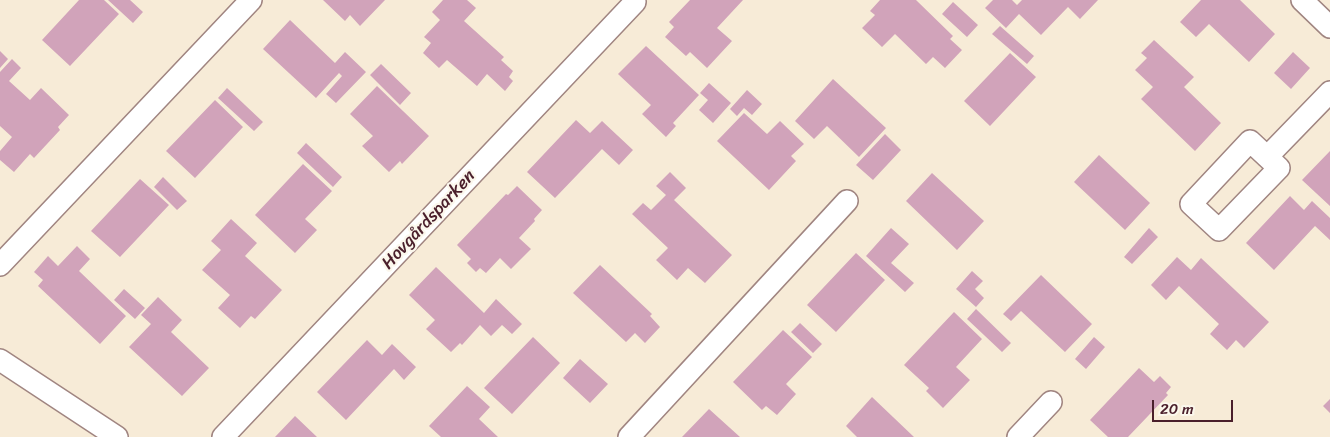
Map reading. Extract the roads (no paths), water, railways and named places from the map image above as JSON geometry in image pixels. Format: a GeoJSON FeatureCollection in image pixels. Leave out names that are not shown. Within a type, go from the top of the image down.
{"type":"FeatureCollection","features":[{"type":"Feature","properties":{"kind":"street"},"geometry":{"type":"LineString","coordinates":[[0,265],[251,0]]}},
{"type":"Feature","properties":{"kind":"street"},"geometry":{"type":"LineString","coordinates":[[1302,0],[1330,27]]}},
{"type":"Feature","properties":{"kind":"street","name":"Hovgårdsparken"},"geometry":{"type":"LineString","coordinates":[[223,437],[635,2]]}},
{"type":"Feature","properties":{"kind":"street"},"geometry":{"type":"LineString","coordinates":[[1267,157],[1330,92]]}},
{"type":"Feature","properties":{"kind":"street"},"geometry":{"type":"LineString","coordinates":[[629,437],[847,201]]}},
{"type":"Feature","properties":{"kind":"street"},"geometry":{"type":"LineString","coordinates":[[0,360],[116,437]]}},
{"type":"Feature","properties":{"kind":"street"},"geometry":{"type":"LineString","coordinates":[[1018,437],[1051,402]]}}]}
